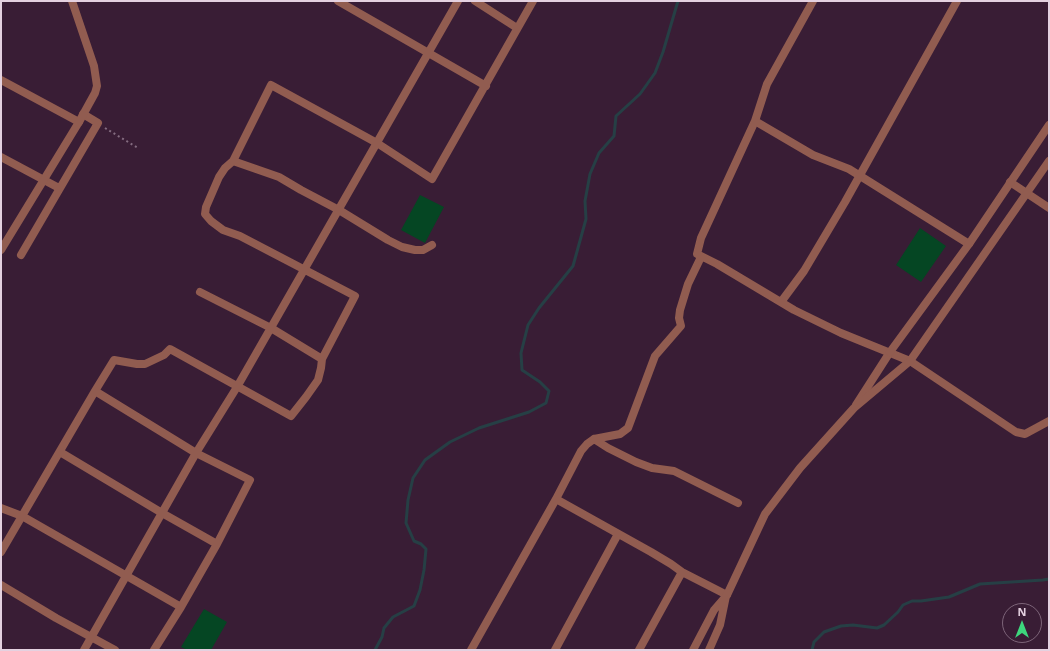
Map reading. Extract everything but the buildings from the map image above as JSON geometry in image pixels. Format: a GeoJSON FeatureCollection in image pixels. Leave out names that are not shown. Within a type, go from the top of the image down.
{"type":"FeatureCollection","features":[{"type":"Feature","properties":{"kind":"street"},"geometry":{"type":"LineString","coordinates":[[1,250],[79,122],[95,93],[97,86],[97,77],[72,1]]}},
{"type":"Feature","properties":{"kind":"street"},"geometry":{"type":"LineString","coordinates":[[338,1],[486,86]]}},
{"type":"Feature","properties":{"kind":"street"},"geometry":{"type":"LineString","coordinates":[[84,650],[196,452],[237,387],[305,270],[458,1]]}},
{"type":"Feature","properties":{"kind":"street"},"geometry":{"type":"LineString","coordinates":[[475,1],[517,28]]}},
{"type":"Feature","properties":{"kind":"street"},"geometry":{"type":"LineString","coordinates":[[1,552],[114,360],[145,364],[164,355],[170,349],[291,416],[318,380],[322,359],[355,296],[240,236],[222,230],[205,214],[206,207],[219,177],[225,168],[233,161],[271,85],[377,143],[432,179],[533,1]]}},
{"type":"Feature","properties":{"kind":"street"},"geometry":{"type":"LineString","coordinates":[[813,1],[767,84],[755,121],[701,238],[698,254],[794,310],[841,333],[910,361],[1016,432],[1025,434],[1049,421]]}},
{"type":"Feature","properties":{"kind":"street"},"geometry":{"type":"LineString","coordinates":[[782,302],[804,271],[860,175],[957,1]]}},
{"type":"Feature","properties":{"kind":"street"},"geometry":{"type":"LineString","coordinates":[[1,80],[79,122]]}},
{"type":"Feature","properties":{"kind":"street"},"geometry":{"type":"LineString","coordinates":[[21,255],[98,123],[83,114]]}},
{"type":"Feature","properties":{"kind":"street"},"geometry":{"type":"LineString","coordinates":[[755,121],[813,155],[849,169],[860,175],[969,244]]}},
{"type":"Feature","properties":{"kind":"street"},"geometry":{"type":"LineString","coordinates":[[854,408],[890,352],[969,244],[1049,125]]}},
{"type":"Feature","properties":{"kind":"street"},"geometry":{"type":"LineString","coordinates":[[1,157],[59,188]]}},
{"type":"Feature","properties":{"kind":"street"},"geometry":{"type":"LineString","coordinates":[[233,161],[279,177],[402,247],[423,250],[432,245]]}},
{"type":"Feature","properties":{"kind":"street"},"geometry":{"type":"LineString","coordinates":[[694,650],[714,610],[726,595],[765,514],[800,468],[854,408],[910,361],[1028,194],[1049,161]]}},
{"type":"Feature","properties":{"kind":"street"},"geometry":{"type":"LineString","coordinates":[[1010,182],[1049,208]]}},
{"type":"Feature","properties":{"kind":"street"},"geometry":{"type":"LineString","coordinates":[[471,650],[582,451],[594,439],[620,434],[628,428],[655,356],[680,326],[680,310],[688,284],[701,256]]}},
{"type":"Feature","properties":{"kind":"street"},"geometry":{"type":"LineString","coordinates":[[200,292],[270,328],[322,359]]}},
{"type":"Feature","properties":{"kind":"street"},"geometry":{"type":"LineString","coordinates":[[95,391],[196,452],[250,480],[217,544],[181,607],[154,650]]}},
{"type":"Feature","properties":{"kind":"street"},"geometry":{"type":"LineString","coordinates":[[594,439],[636,462],[652,468],[674,471],[738,503]]}},
{"type":"Feature","properties":{"kind":"street"},"geometry":{"type":"LineString","coordinates":[[60,452],[217,544]]}},
{"type":"Feature","properties":{"kind":"street"},"geometry":{"type":"LineString","coordinates":[[556,499],[671,564],[682,572],[726,595]]}},
{"type":"Feature","properties":{"kind":"street"},"geometry":{"type":"LineString","coordinates":[[1,508],[22,516],[181,607]]}},
{"type":"Feature","properties":{"kind":"street"},"geometry":{"type":"LineString","coordinates":[[555,650],[618,534]]}},
{"type":"Feature","properties":{"kind":"street"},"geometry":{"type":"LineString","coordinates":[[639,650],[682,572]]}},
{"type":"Feature","properties":{"kind":"street"},"geometry":{"type":"LineString","coordinates":[[1,585],[91,638],[115,650]]}},
{"type":"Feature","properties":{"kind":"street"},"geometry":{"type":"LineString","coordinates":[[709,650],[720,625],[726,595]]}},
{"type":"Feature","properties":{"kind":"path"},"geometry":{"type":"LineString","coordinates":[[98,123],[138,148]]}},
{"type":"Feature","properties":{"kind":"green space"},"geometry":{"type":"Polygon","coordinates":[[[420,195],[444,207],[425,243],[401,230],[420,195]]]}},
{"type":"Feature","properties":{"kind":"green space"},"geometry":{"type":"Polygon","coordinates":[[[920,228],[946,246],[921,282],[896,265],[920,228]]]}},
{"type":"Feature","properties":{"kind":"green space"},"geometry":{"type":"Polygon","coordinates":[[[204,609],[227,622],[211,650],[187,650],[181,647],[204,609]]]}},
{"type":"Feature","properties":{"kind":"waterway"},"geometry":{"type":"LineString","coordinates":[[375,650],[382,637],[384,628],[393,617],[414,606],[420,590],[426,549],[421,544],[414,541],[406,523],[408,500],[413,478],[425,460],[450,442],[479,428],[529,412],[546,403],[549,391],[540,382],[522,370],[521,353],[528,325],[539,308],[573,266],[586,219],[585,201],[590,174],[599,153],[614,136],[616,116],[640,94],[655,73],[663,52],[678,1]]}},
{"type":"Feature","properties":{"kind":"waterway"},"geometry":{"type":"LineString","coordinates":[[812,650],[814,642],[824,632],[841,626],[853,625],[877,628],[884,625],[903,605],[912,601],[949,597],[980,584],[1049,579]]}}]}
